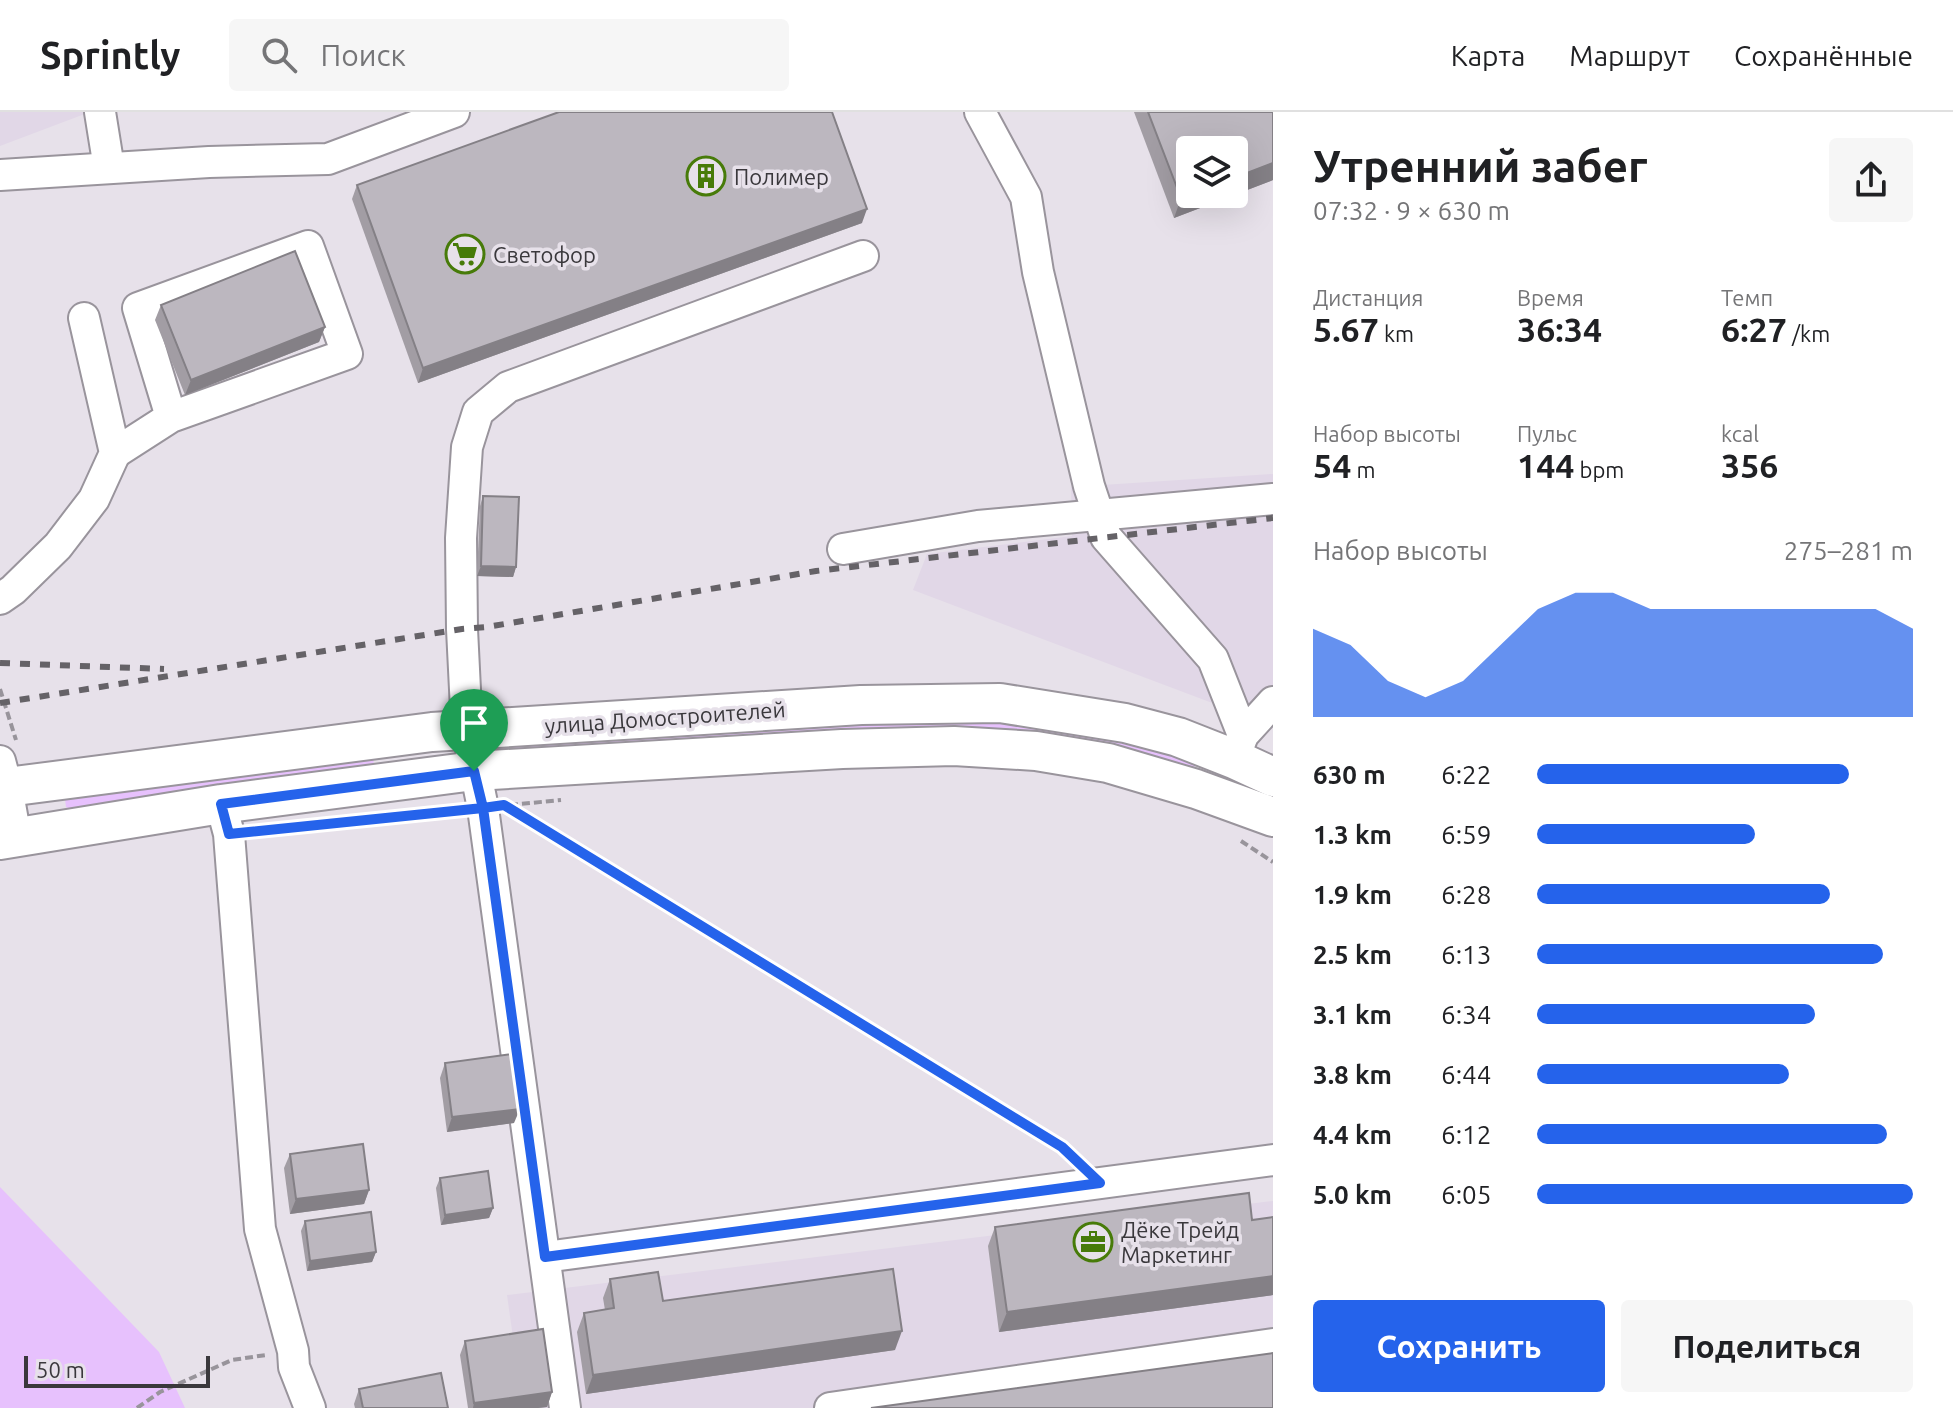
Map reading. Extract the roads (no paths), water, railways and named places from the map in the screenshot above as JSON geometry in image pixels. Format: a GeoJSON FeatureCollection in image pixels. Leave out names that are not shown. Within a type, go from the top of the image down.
{"type":"FeatureCollection","features":[{"type":"Feature","properties":{"kind":"main road","name":"улица Домостроителей"},"geometry":{"type":"LineString","coordinates":[[2,775],[432,732],[861,705],[1000,703],[1125,723],[1178,737],[1239,747],[1273,777]]}},
{"type":"Feature","properties":{"kind":"main road","name":"улица Домостроителей"},"geometry":{"type":"LineString","coordinates":[[8,839],[221,804],[474,771],[842,749],[954,746],[1036,751],[1108,763],[1196,789],[1273,817]]}},
{"type":"Feature","properties":{"kind":"street"},"geometry":{"type":"LineString","coordinates":[[100,112],[109,168]]}},
{"type":"Feature","properties":{"kind":"street"},"geometry":{"type":"LineString","coordinates":[[0,175],[209,162],[328,159],[454,112]]}},
{"type":"Feature","properties":{"kind":"street"},"geometry":{"type":"LineString","coordinates":[[980,112],[1026,197],[1038,272],[1089,486],[1106,537],[1213,659],[1239,747]]}},
{"type":"Feature","properties":{"kind":"street"},"geometry":{"type":"LineString","coordinates":[[0,599],[58,546],[94,499],[115,453],[171,417],[347,354],[308,246],[138,308],[171,417]]}},
{"type":"Feature","properties":{"kind":"street"},"geometry":{"type":"LineString","coordinates":[[565,1408],[483,808],[467,730],[461,538],[467,447],[478,412],[508,387],[863,256]]}},
{"type":"Feature","properties":{"kind":"street"},"geometry":{"type":"LineString","coordinates":[[84,318],[115,453]]}},
{"type":"Feature","properties":{"kind":"street"},"geometry":{"type":"LineString","coordinates":[[843,549],[978,526],[1273,499]]}},
{"type":"Feature","properties":{"kind":"street"},"geometry":{"type":"LineString","coordinates":[[1239,747],[1273,702]]}},
{"type":"Feature","properties":{"kind":"street"},"geometry":{"type":"LineString","coordinates":[[2,775],[8,839]]}},
{"type":"Feature","properties":{"kind":"street"},"geometry":{"type":"LineString","coordinates":[[221,804],[229,834],[260,1229],[293,1351],[294,1367],[310,1408]]}},
{"type":"Feature","properties":{"kind":"street"},"geometry":{"type":"LineString","coordinates":[[545,1257],[1273,1160]]}},
{"type":"Feature","properties":{"kind":"street"},"geometry":{"type":"LineString","coordinates":[[830,1408],[1273,1344]]}},
{"type":"Feature","properties":{"kind":"railway"},"geometry":{"type":"LineString","coordinates":[[0,703],[487,627],[816,571],[1273,518]]}},
{"type":"Feature","properties":{"kind":"railway"},"geometry":{"type":"LineString","coordinates":[[0,663],[164,669]]}},
{"type":"Feature","properties":{"kind":"place","name":"Полимер"},"geometry":{"type":"Point","coordinates":[706,176]}},
{"type":"Feature","properties":{"kind":"place","name":"Светофор"},"geometry":{"type":"Point","coordinates":[465,254]}},
{"type":"Feature","properties":{"kind":"place","name":"Дёке Трейд Маркетинг"},"geometry":{"type":"Point","coordinates":[1093,1242]}}]}
